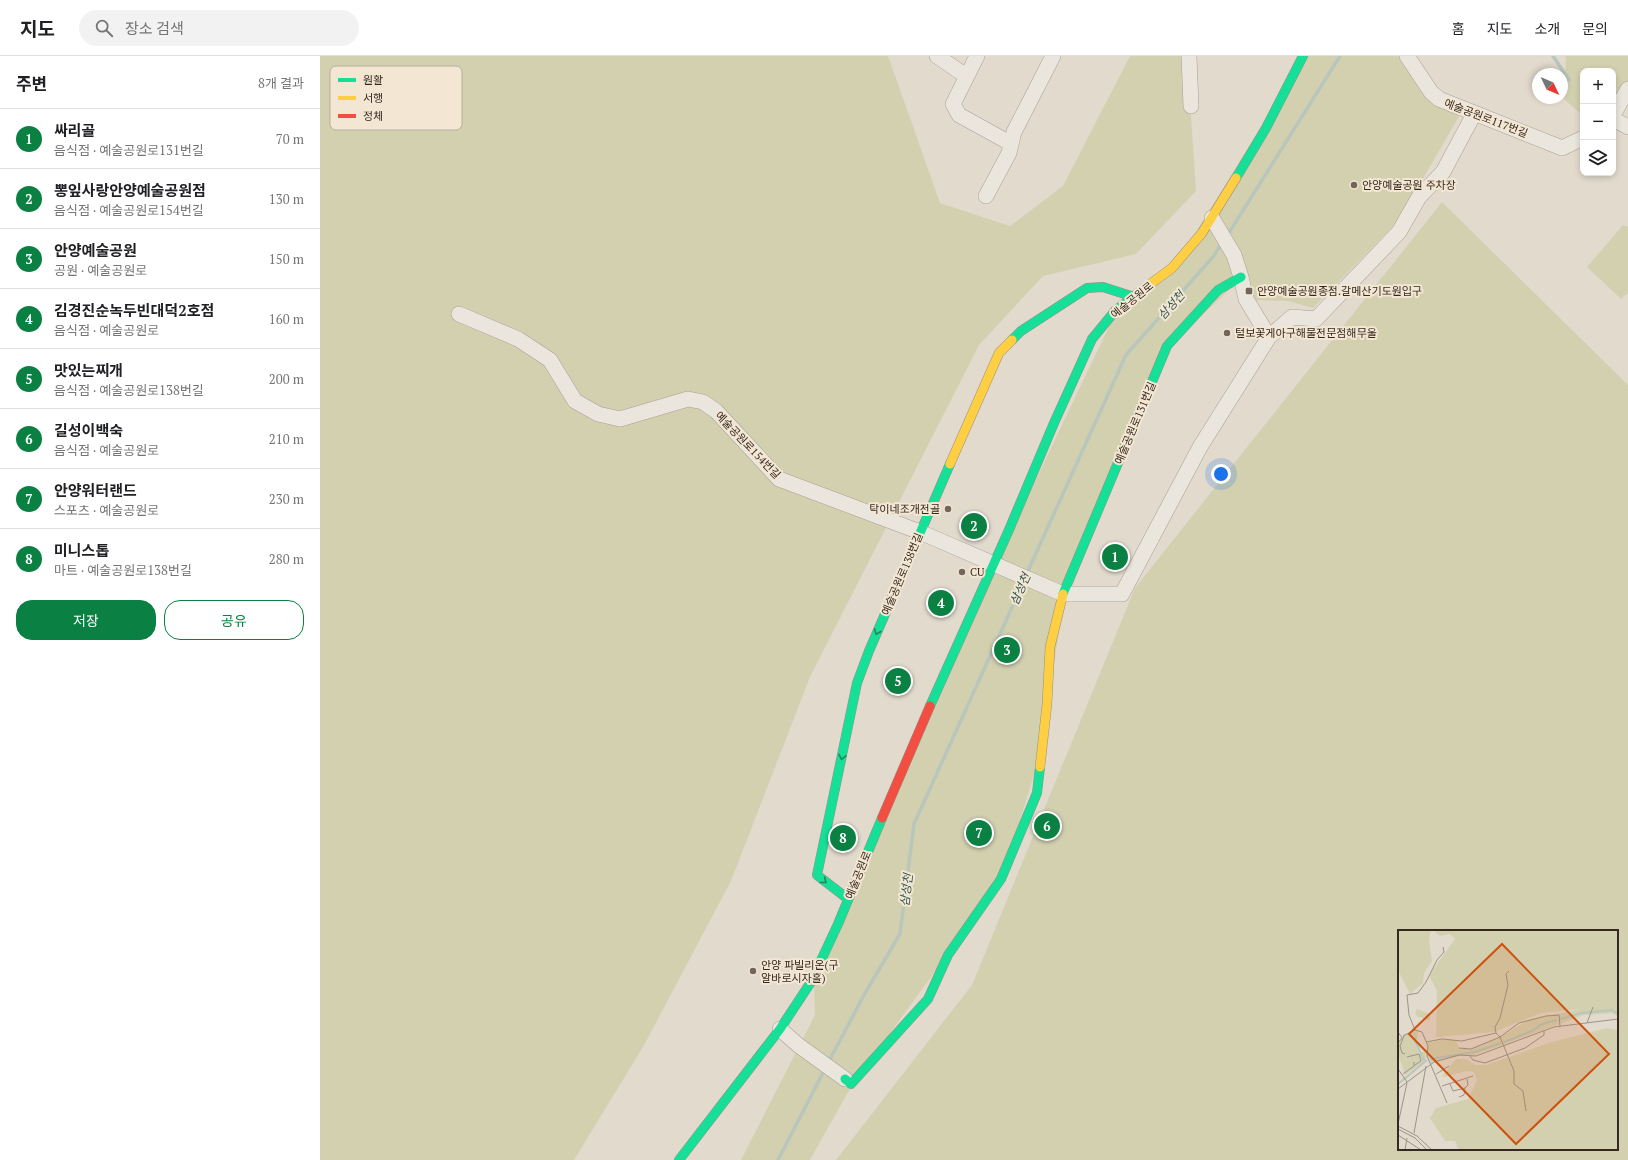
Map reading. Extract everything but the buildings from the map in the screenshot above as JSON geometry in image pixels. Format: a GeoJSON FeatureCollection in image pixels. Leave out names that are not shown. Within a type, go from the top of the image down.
{"type":"FeatureCollection","features":[{"type":"Feature","properties":{"kind":"street"},"geometry":{"type":"LineString","coordinates":[[937,56],[966,76]]}},
{"type":"Feature","properties":{"kind":"street"},"geometry":{"type":"LineString","coordinates":[[977,56],[952,104],[959,114],[1010,143]]}},
{"type":"Feature","properties":{"kind":"street"},"geometry":{"type":"LineString","coordinates":[[986,196],[1009,153],[1010,143],[1014,132],[1053,56]]}},
{"type":"Feature","properties":{"kind":"street"},"geometry":{"type":"LineString","coordinates":[[1189,56],[1191,106]]}},
{"type":"Feature","properties":{"kind":"street","name":"예술공원로"},"geometry":{"type":"LineString","coordinates":[[679,1160],[780,1029],[811,982],[838,924],[908,752],[1000,567],[1054,423],[1092,339],[1115,311],[1172,268],[1215,223],[1303,56]]}},
{"type":"Feature","properties":{"kind":"street","name":"예술공원로117번길"},"geometry":{"type":"LineString","coordinates":[[1409,57],[1430,92],[1439,99],[1562,148],[1580,139]]}},
{"type":"Feature","properties":{"kind":"street"},"geometry":{"type":"LineString","coordinates":[[1616,110],[1628,89]]}},
{"type":"Feature","properties":{"kind":"street"},"geometry":{"type":"LineString","coordinates":[[780,1029],[798,1045],[851,1084],[867,1065],[900,1032],[928,999],[948,955],[1001,880],[1037,794],[1047,704],[1050,647],[1057,591],[1122,594],[1200,447],[1269,337],[1292,317],[1316,319],[1399,232],[1419,197],[1443,172],[1474,114]]}},
{"type":"Feature","properties":{"kind":"street"},"geometry":{"type":"LineString","coordinates":[[1616,121],[1628,127]]}},
{"type":"Feature","properties":{"kind":"street"},"geometry":{"type":"LineString","coordinates":[[1215,223],[1234,255],[1246,299],[1269,337]]}},
{"type":"Feature","properties":{"kind":"street","name":"예술공원로131번길"},"geometry":{"type":"LineString","coordinates":[[1057,591],[1167,346],[1218,290],[1241,277]]}},
{"type":"Feature","properties":{"kind":"street","name":"예술공원로138번길"},"geometry":{"type":"LineString","coordinates":[[848,899],[817,875],[857,683],[869,650],[999,353],[1021,331],[1087,288],[1103,288],[1134,297]]}},
{"type":"Feature","properties":{"kind":"street","name":"예술공원로154번길"},"geometry":{"type":"LineString","coordinates":[[458,314],[518,339],[550,360],[575,402],[598,414],[620,419],[688,399],[702,402],[716,411],[779,478],[920,532],[1057,591]]}},
{"type":"Feature","properties":{"kind":"shaded area"},"geometry":{"type":"Polygon","coordinates":[[[320,56],[888,56],[940,203],[1010,226],[1063,186],[1130,56],[1187,56],[1196,191],[1136,254],[1043,276],[979,345],[810,677],[731,881],[643,1047],[574,1160],[320,1160],[320,56]]]}},
{"type":"Feature","properties":{"kind":"shaded area"},"geometry":{"type":"Polygon","coordinates":[[[1305,56],[1408,56],[1461,113],[1399,220],[1313,308],[1288,301],[1247,300],[1242,278],[1168,347],[1064,595],[1042,748],[1002,880],[852,1085],[810,1160],[741,1160],[815,1015],[814,984],[995,565],[1116,312],[1173,269],[1305,56]]]}},
{"type":"Feature","properties":{"kind":"shaded area"},"geometry":{"type":"Polygon","coordinates":[[[1564,56],[1628,56],[1628,82],[1616,104],[1616,68],[1580,68],[1580,113],[1568,103],[1568,68],[1565,68],[1566,57],[1564,56]]]}},
{"type":"Feature","properties":{"kind":"shaded area"},"geometry":{"type":"Polygon","coordinates":[[[1442,202],[1628,385],[1628,1160],[836,1160],[972,985],[1135,588],[1442,202]]]}},
{"type":"Feature","properties":{"kind":"shaded area"},"geometry":{"type":"Polygon","coordinates":[[[1623,225],[1628,227],[1628,293],[1621,299],[1587,267],[1623,225]]]}},
{"type":"Feature","properties":{"kind":"waterway","name":"삼성천"},"geometry":{"type":"LineString","coordinates":[[1227,236],[1340,56]]}},
{"type":"Feature","properties":{"kind":"waterway"},"geometry":{"type":"LineString","coordinates":[[1553,56],[1569,80]]}},
{"type":"Feature","properties":{"kind":"waterway","name":"삼성천"},"geometry":{"type":"LineString","coordinates":[[1027,573],[1126,355],[1213,257],[1222,243]]}},
{"type":"Feature","properties":{"kind":"waterway","name":"삼성천"},"geometry":{"type":"LineString","coordinates":[[828,1063],[864,995],[900,934],[914,824],[1024,581]]}},
{"type":"Feature","properties":{"kind":"waterway","name":"삼성천"},"geometry":{"type":"LineString","coordinates":[[778,1160],[825,1069]]}},
{"type":"Feature","properties":{"kind":"traffic: fast"},"geometry":{"type":"LineString","coordinates":[[1236,178],[1266,128],[1303,56]]}},
{"type":"Feature","properties":{"kind":"traffic: fast"},"geometry":{"type":"LineString","coordinates":[[1063,594],[1167,346],[1218,290],[1241,277]]}},
{"type":"Feature","properties":{"kind":"traffic: fast"},"geometry":{"type":"LineString","coordinates":[[1012,340],[1021,331],[1087,288],[1103,287],[1134,297]]}},
{"type":"Feature","properties":{"kind":"traffic: fast"},"geometry":{"type":"LineString","coordinates":[[930,706],[1092,339],[1115,311],[1142,290]]}},
{"type":"Feature","properties":{"kind":"traffic: fast"},"geometry":{"type":"LineString","coordinates":[[848,899],[817,875],[857,683],[869,651],[950,464]]}},
{"type":"Feature","properties":{"kind":"traffic: fast"},"geometry":{"type":"LineString","coordinates":[[845,1079],[851,1084],[928,999],[948,955],[1001,879],[1037,793],[1040,767]]}},
{"type":"Feature","properties":{"kind":"traffic: fast"},"geometry":{"type":"LineString","coordinates":[[679,1160],[780,1029],[811,982],[838,924],[882,818]]}},
{"type":"Feature","properties":{"kind":"traffic: slow"},"geometry":{"type":"LineString","coordinates":[[1142,290],[1172,268],[1202,233],[1236,178]]}},
{"type":"Feature","properties":{"kind":"traffic: slow"},"geometry":{"type":"LineString","coordinates":[[950,464],[999,353],[1012,340]]}},
{"type":"Feature","properties":{"kind":"traffic: slow"},"geometry":{"type":"LineString","coordinates":[[1040,767],[1047,704],[1050,647],[1063,594]]}},
{"type":"Feature","properties":{"kind":"traffic: jam"},"geometry":{"type":"LineString","coordinates":[[882,818],[930,706]]}},
{"type":"Feature","properties":{"kind":"place","name":"안양예술공원 주차장"},"geometry":{"type":"Point","coordinates":[1354,185]}},
{"type":"Feature","properties":{"kind":"place","name":"안양예술공원종점.갈메산기도원입구"},"geometry":{"type":"Point","coordinates":[1249,291]}},
{"type":"Feature","properties":{"kind":"place","name":"털보꽃게아구해물전문점해무울"},"geometry":{"type":"Point","coordinates":[1227,333]}},
{"type":"Feature","properties":{"kind":"place","name":"탁이네조개전골"},"geometry":{"type":"Point","coordinates":[948,509]}},
{"type":"Feature","properties":{"kind":"place","name":"뽕잎사랑안양예술공원점"},"geometry":{"type":"Point","coordinates":[974,526]}},
{"type":"Feature","properties":{"kind":"place","name":"싸리골"},"geometry":{"type":"Point","coordinates":[1115,557]}},
{"type":"Feature","properties":{"kind":"place","name":"CU"},"geometry":{"type":"Point","coordinates":[962,572]}},
{"type":"Feature","properties":{"kind":"place","name":"김경진순녹두빈대덕2호점"},"geometry":{"type":"Point","coordinates":[941,603]}},
{"type":"Feature","properties":{"kind":"place","name":"안양예술공원"},"geometry":{"type":"Point","coordinates":[1007,650]}},
{"type":"Feature","properties":{"kind":"place","name":"맛있는찌개"},"geometry":{"type":"Point","coordinates":[898,681]}},
{"type":"Feature","properties":{"kind":"place","name":"길성이백숙"},"geometry":{"type":"Point","coordinates":[1047,826]}},
{"type":"Feature","properties":{"kind":"place","name":"안양워터랜드"},"geometry":{"type":"Point","coordinates":[979,833]}},
{"type":"Feature","properties":{"kind":"place","name":"미니스톱"},"geometry":{"type":"Point","coordinates":[843,838]}},
{"type":"Feature","properties":{"kind":"place","name":"안양 파빌리온(구 알바로시자홀)"},"geometry":{"type":"Point","coordinates":[753,971]}}]}
